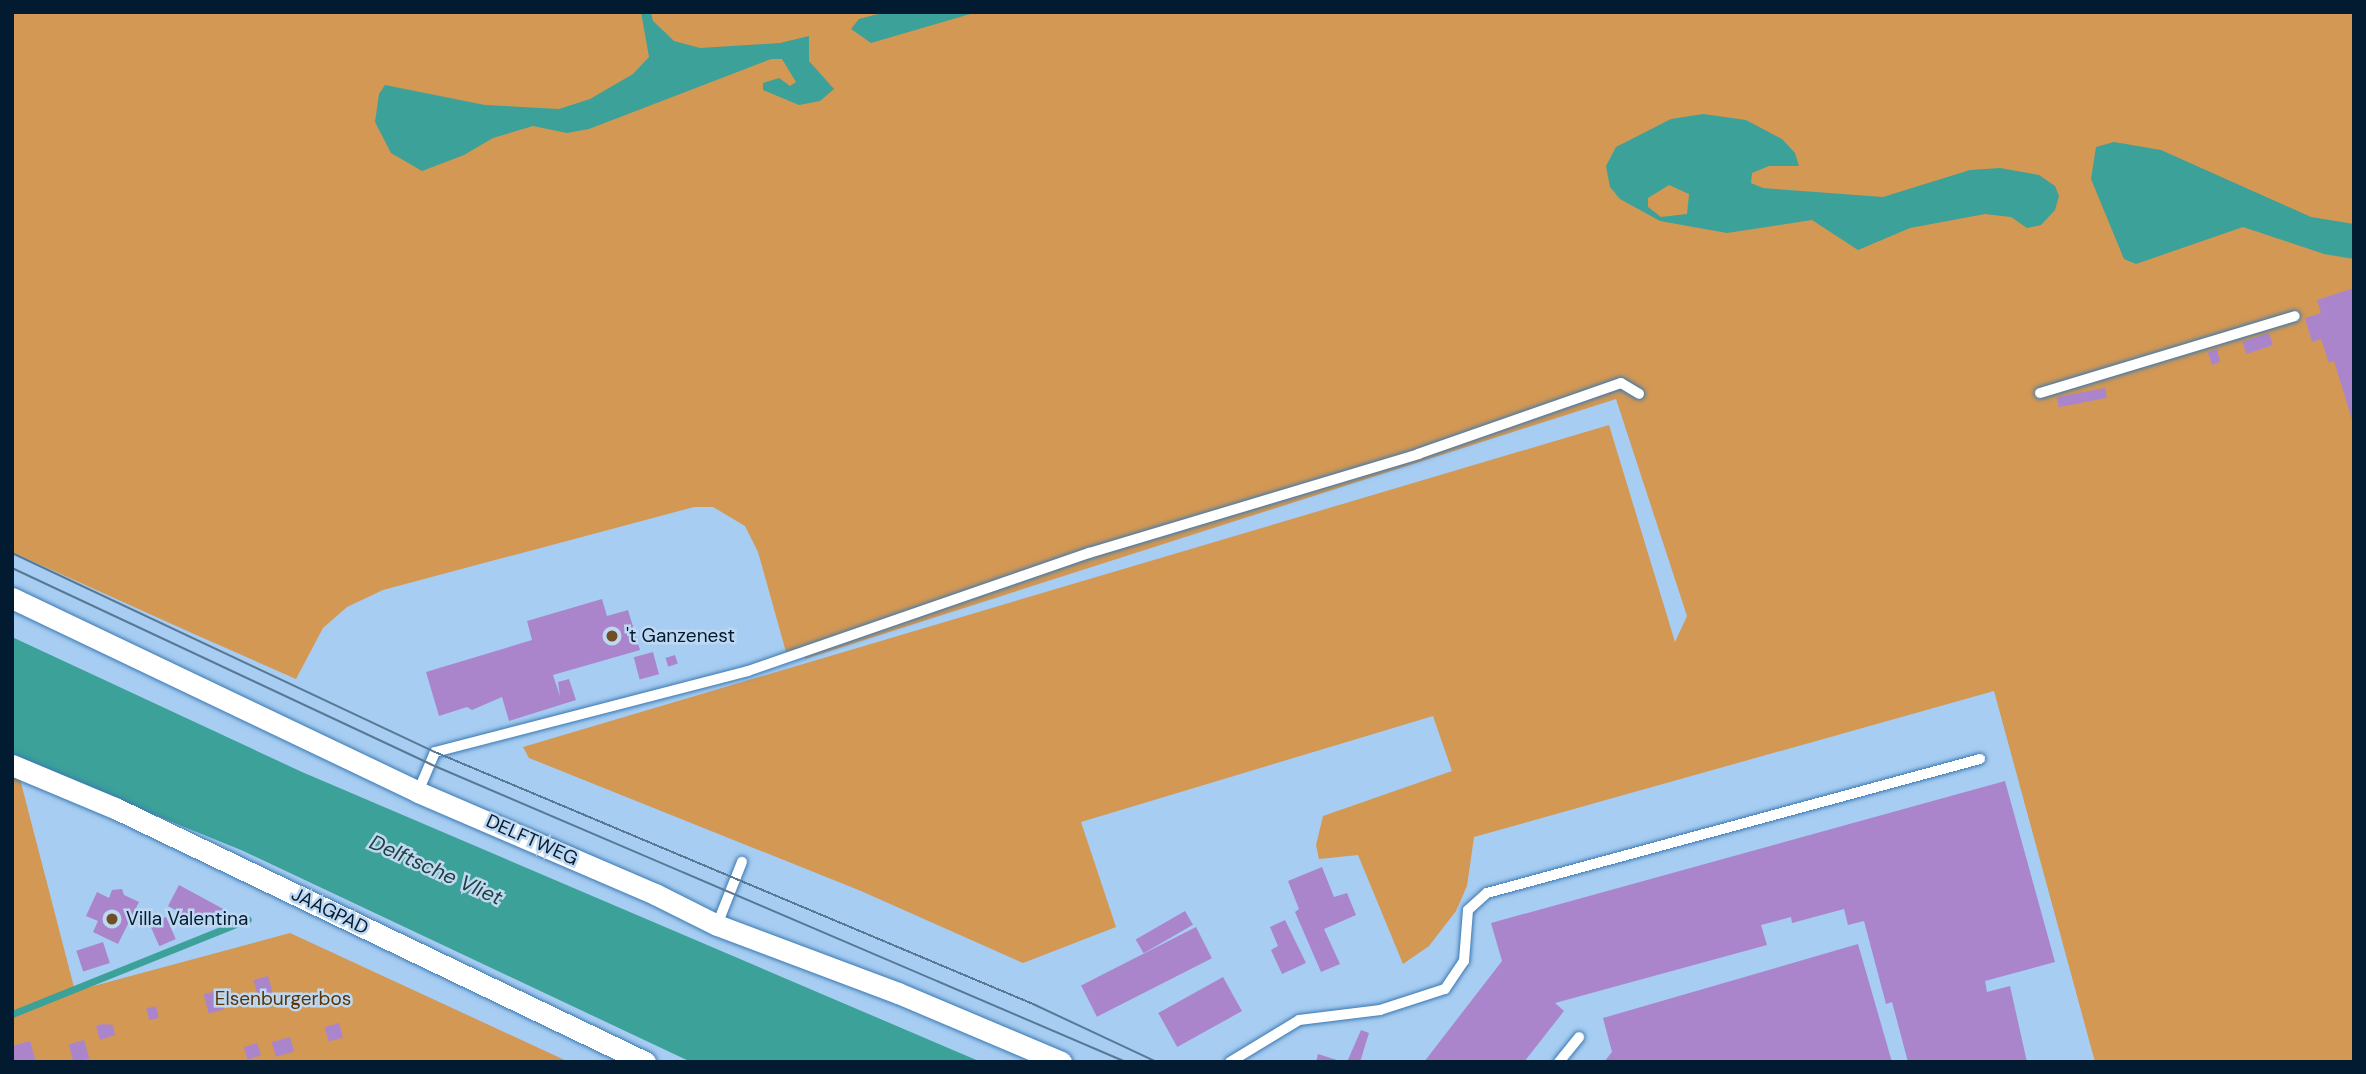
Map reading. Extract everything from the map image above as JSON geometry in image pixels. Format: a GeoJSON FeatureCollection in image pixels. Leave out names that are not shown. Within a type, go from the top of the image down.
{"type":"FeatureCollection","features":[{"type":"Feature","properties":{"kind":"street","name":"DELFTWEG"},"geometry":{"type":"LineString","coordinates":[[12,598],[418,792],[655,894],[717,925],[898,993],[1061,1062]]}},
{"type":"Feature","properties":{"kind":"street","name":"JAAGPAD"},"geometry":{"type":"LineString","coordinates":[[12,765],[115,808],[645,1062]]}},
{"type":"Feature","properties":{"kind":"lane"},"geometry":{"type":"LineString","coordinates":[[2040,393],[2295,316]]}},
{"type":"Feature","properties":{"kind":"lane"},"geometry":{"type":"LineString","coordinates":[[418,792],[435,752],[748,671],[1089,554],[1418,454],[1621,383],[1639,394]]}},
{"type":"Feature","properties":{"kind":"lane"},"geometry":{"type":"LineString","coordinates":[[1230,1062],[1299,1020],[1380,1010],[1445,989],[1464,961],[1468,910],[1487,893],[1980,759]]}},
{"type":"Feature","properties":{"kind":"lane"},"geometry":{"type":"LineString","coordinates":[[717,925],[742,862]]}},
{"type":"Feature","properties":{"kind":"lane"},"geometry":{"type":"LineString","coordinates":[[1559,1062],[1579,1038]]}},
{"type":"Feature","properties":{"kind":"green space"},"geometry":{"type":"Polygon","coordinates":[[[12,12],[2354,12],[2354,1062],[2095,1062],[1994,691],[1474,837],[1467,886],[1456,911],[1429,946],[1403,964],[1358,855],[1319,859],[1316,845],[1323,816],[1452,771],[1433,716],[1081,822],[1116,927],[1023,963],[861,891],[529,758],[523,747],[1609,425],[1675,642],[1687,616],[1616,399],[805,659],[800,648],[786,652],[758,552],[745,526],[713,507],[694,507],[383,590],[347,607],[323,628],[296,679],[194,634],[12,552],[12,12]]]}},
{"type":"Feature","properties":{"kind":"green space","name":"Elsenburgerbos"},"geometry":{"type":"Polygon","coordinates":[[[12,778],[20,779],[75,991],[290,933],[569,1062],[12,1062],[12,778]]]}},
{"type":"Feature","properties":{"kind":"water"},"geometry":{"type":"Polygon","coordinates":[[[641,12],[651,12],[653,21],[674,41],[700,48],[780,43],[809,36],[809,61],[834,89],[820,101],[799,105],[763,90],[763,83],[779,78],[790,86],[796,82],[782,59],[771,59],[589,129],[567,133],[533,126],[493,138],[464,155],[422,171],[391,153],[375,122],[379,94],[385,85],[485,105],[559,109],[590,99],[633,74],[649,57],[641,12]]]}},
{"type":"Feature","properties":{"kind":"water"},"geometry":{"type":"Polygon","coordinates":[[[886,12],[977,12],[871,43],[851,29],[859,19],[886,12]]]}},
{"type":"Feature","properties":{"kind":"water"},"geometry":{"type":"Polygon","coordinates":[[[1703,114],[1746,120],[1782,139],[1795,153],[1799,166],[1769,166],[1752,173],[1751,183],[1763,188],[1883,197],[1970,170],[2000,168],[2039,175],[2055,186],[2059,196],[2055,210],[2041,225],[2027,228],[2011,217],[1985,214],[1910,228],[1858,250],[1812,220],[1727,233],[1660,221],[1620,199],[1610,187],[1606,166],[1616,147],[1671,119],[1703,114]],[[1669,185],[1648,198],[1648,207],[1661,217],[1687,214],[1689,194],[1669,185]]]}},
{"type":"Feature","properties":{"kind":"water"},"geometry":{"type":"Polygon","coordinates":[[[2114,142],[2161,150],[2311,217],[2354,224],[2354,259],[2324,254],[2243,227],[2136,264],[2124,259],[2091,179],[2096,147],[2114,142]]]}},
{"type":"Feature","properties":{"kind":"water","name":"Delftsche Vliet"},"geometry":{"type":"Polygon","coordinates":[[[12,637],[302,772],[981,1062],[691,1062],[241,850],[12,757],[12,637]]]}},
{"type":"Feature","properties":{"kind":"building"},"geometry":{"type":"Polygon","coordinates":[[[2354,288],[2353,423],[2334,361],[2329,363],[2321,339],[2312,342],[2305,318],[2321,313],[2317,300],[2354,288]]]}},
{"type":"Feature","properties":{"kind":"building"},"geometry":{"type":"Polygon","coordinates":[[[2269,333],[2273,345],[2246,354],[2242,342],[2269,333]]]}},
{"type":"Feature","properties":{"kind":"building"},"geometry":{"type":"Polygon","coordinates":[[[2217,349],[2220,362],[2212,365],[2208,352],[2217,349]]]}},
{"type":"Feature","properties":{"kind":"building"},"geometry":{"type":"Polygon","coordinates":[[[2105,388],[2107,398],[2059,407],[2057,397],[2105,388]]]}},
{"type":"Feature","properties":{"kind":"building"},"geometry":{"type":"Polygon","coordinates":[[[602,599],[607,616],[628,610],[640,650],[553,675],[560,696],[558,682],[569,679],[576,700],[509,721],[502,697],[472,710],[467,707],[439,716],[426,672],[532,640],[527,621],[602,599]]]}},
{"type":"Feature","properties":{"kind":"building"},"geometry":{"type":"Polygon","coordinates":[[[653,652],[659,674],[640,679],[634,657],[653,652]]]}},
{"type":"Feature","properties":{"kind":"building"},"geometry":{"type":"Polygon","coordinates":[[[675,655],[678,664],[668,667],[665,658],[675,655]]]}},
{"type":"Feature","properties":{"kind":"building"},"geometry":{"type":"Polygon","coordinates":[[[2005,781],[2055,962],[1985,981],[1987,992],[2010,986],[2027,1062],[1908,1062],[1892,1002],[1886,1004],[1864,921],[1848,925],[1844,909],[1792,923],[1791,917],[1761,925],[1767,945],[1555,1003],[1564,1011],[1524,1062],[1424,1062],[1502,961],[1491,923],[2005,781]]]}},
{"type":"Feature","properties":{"kind":"building"},"geometry":{"type":"Polygon","coordinates":[[[1322,867],[1334,897],[1347,893],[1356,915],[1324,929],[1340,964],[1321,972],[1295,912],[1299,909],[1288,881],[1322,867]]]}},
{"type":"Feature","properties":{"kind":"building"},"geometry":{"type":"Polygon","coordinates":[[[179,885],[227,911],[222,921],[208,927],[168,906],[179,885]]]}},
{"type":"Feature","properties":{"kind":"building","name":"Villa Valentina"},"geometry":{"type":"Polygon","coordinates":[[[122,889],[124,895],[139,902],[118,944],[93,932],[98,921],[86,916],[97,892],[109,898],[112,890],[122,889]]]}},
{"type":"Feature","properties":{"kind":"building"},"geometry":{"type":"Polygon","coordinates":[[[1185,911],[1193,925],[1144,953],[1136,939],[1185,911]]]}},
{"type":"Feature","properties":{"kind":"building"},"geometry":{"type":"Polygon","coordinates":[[[166,917],[176,939],[159,946],[150,924],[166,917]]]}},
{"type":"Feature","properties":{"kind":"building"},"geometry":{"type":"Polygon","coordinates":[[[1285,920],[1306,963],[1282,974],[1271,950],[1278,946],[1270,927],[1285,920]]]}},
{"type":"Feature","properties":{"kind":"building"},"geometry":{"type":"Polygon","coordinates":[[[1196,927],[1212,958],[1097,1017],[1081,986],[1196,927]]]}},
{"type":"Feature","properties":{"kind":"building"},"geometry":{"type":"Polygon","coordinates":[[[103,942],[110,963],[83,972],[76,951],[103,942]]]}},
{"type":"Feature","properties":{"kind":"building"},"geometry":{"type":"Polygon","coordinates":[[[1858,944],[1892,1062],[1604,1062],[1612,1052],[1603,1018],[1858,944]]]}},
{"type":"Feature","properties":{"kind":"building"},"geometry":{"type":"Polygon","coordinates":[[[268,976],[273,994],[259,998],[254,980],[268,976]]]}},
{"type":"Feature","properties":{"kind":"building"},"geometry":{"type":"Polygon","coordinates":[[[1223,977],[1242,1011],[1177,1047],[1158,1013],[1223,977]]]}},
{"type":"Feature","properties":{"kind":"building"},"geometry":{"type":"Polygon","coordinates":[[[219,990],[224,1009],[209,1013],[204,994],[219,990]]]}},
{"type":"Feature","properties":{"kind":"building"},"geometry":{"type":"Polygon","coordinates":[[[156,1006],[159,1018],[149,1020],[146,1008],[156,1006]]]}},
{"type":"Feature","properties":{"kind":"building"},"geometry":{"type":"Polygon","coordinates":[[[339,1023],[343,1037],[329,1042],[325,1027],[339,1023]]]}},
{"type":"Feature","properties":{"kind":"building"},"geometry":{"type":"Polygon","coordinates":[[[113,1025],[115,1035],[100,1040],[96,1026],[113,1025]]]}},
{"type":"Feature","properties":{"kind":"building"},"geometry":{"type":"Polygon","coordinates":[[[1361,1030],[1369,1033],[1360,1062],[1347,1062],[1361,1030]]]}},
{"type":"Feature","properties":{"kind":"building"},"geometry":{"type":"Polygon","coordinates":[[[290,1037],[294,1051],[276,1057],[272,1042],[290,1037]]]}},
{"type":"Feature","properties":{"kind":"building"},"geometry":{"type":"Polygon","coordinates":[[[84,1040],[89,1058],[74,1062],[69,1044],[84,1040]]]}},
{"type":"Feature","properties":{"kind":"building"},"geometry":{"type":"Polygon","coordinates":[[[30,1041],[36,1062],[12,1062],[12,1046],[30,1041]]]}},
{"type":"Feature","properties":{"kind":"building"},"geometry":{"type":"Polygon","coordinates":[[[257,1043],[261,1055],[248,1060],[244,1047],[257,1043]]]}},
{"type":"Feature","properties":{"kind":"building"},"geometry":{"type":"Polygon","coordinates":[[[1318,1054],[1340,1061],[1340,1062],[1316,1062],[1318,1054]]]}},
{"type":"Feature","properties":{"kind":"waterway"},"geometry":{"type":"LineString","coordinates":[[12,1014],[248,919]]}},
{"type":"Feature","properties":{"kind":"tram line"},"geometry":{"type":"LineString","coordinates":[[12,553],[435,752],[1033,1004],[1157,1062]]}},
{"type":"Feature","properties":{"kind":"tram line"},"geometry":{"type":"LineString","coordinates":[[12,568],[430,764],[1126,1062]]}},
{"type":"Feature","properties":{"kind":"place","name":"'t Ganzenest"},"geometry":{"type":"Point","coordinates":[612,636]}},
{"type":"Feature","properties":{"kind":"place","name":"Villa Valentina"},"geometry":{"type":"Point","coordinates":[112,919]}}]}
